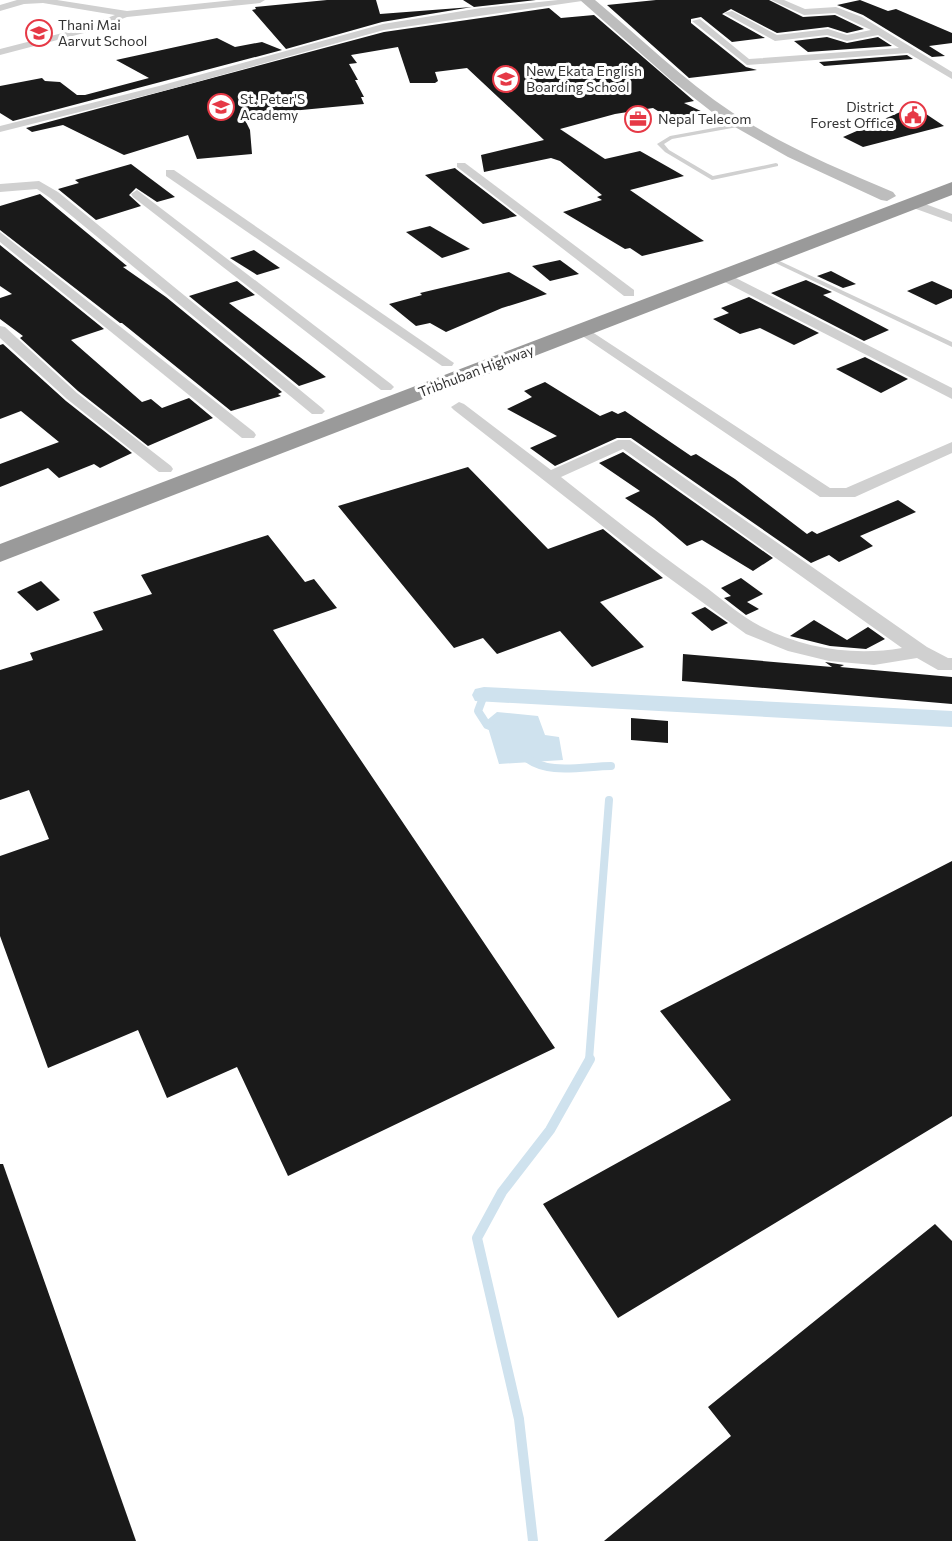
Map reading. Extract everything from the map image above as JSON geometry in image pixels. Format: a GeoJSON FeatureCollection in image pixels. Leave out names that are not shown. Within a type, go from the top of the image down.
{"type":"FeatureCollection","features":[{"type":"Feature","properties":{"kind":"highway","name":"Tribhuban Highway"},"geometry":{"type":"LineString","coordinates":[[0,532],[248,435],[386,387],[629,292],[952,172]]}},
{"type":"Feature","properties":{"kind":"highway","name":"Tribhuban Highway"},"geometry":{"type":"LineString","coordinates":[[0,554],[952,188]]}},
{"type":"Feature","properties":{"kind":"main road"},"geometry":{"type":"LineString","coordinates":[[586,0],[706,101],[741,124],[824,170],[887,196]]}},
{"type":"Feature","properties":{"kind":"street"},"geometry":{"type":"LineString","coordinates":[[0,8],[23,1],[40,0],[127,14],[260,0]]}},
{"type":"Feature","properties":{"kind":"street"},"geometry":{"type":"LineString","coordinates":[[0,52],[81,31],[127,14],[154,0]]}},
{"type":"Feature","properties":{"kind":"street"},"geometry":{"type":"LineString","coordinates":[[0,129],[163,88],[383,27],[481,10],[586,0]]}},
{"type":"Feature","properties":{"kind":"street"},"geometry":{"type":"LineString","coordinates":[[776,0],[809,13],[836,10],[881,31],[952,76]]}},
{"type":"Feature","properties":{"kind":"street"},"geometry":{"type":"LineString","coordinates":[[729,13],[771,36],[781,38],[828,32],[847,38],[881,31]]}},
{"type":"Feature","properties":{"kind":"street"},"geometry":{"type":"LineString","coordinates":[[697,21],[743,60],[753,63],[912,50]]}},
{"type":"Feature","properties":{"kind":"street"},"geometry":{"type":"LineString","coordinates":[[461,165],[629,292]]}},
{"type":"Feature","properties":{"kind":"street"},"geometry":{"type":"LineString","coordinates":[[170,173],[447,363]]}},
{"type":"Feature","properties":{"kind":"street"},"geometry":{"type":"LineString","coordinates":[[0,188],[39,185],[54,195],[317,411]]}},
{"type":"Feature","properties":{"kind":"street"},"geometry":{"type":"LineString","coordinates":[[137,194],[386,387]]}},
{"type":"Feature","properties":{"kind":"street"},"geometry":{"type":"LineString","coordinates":[[912,203],[952,218]]}},
{"type":"Feature","properties":{"kind":"street"},"geometry":{"type":"LineString","coordinates":[[0,236],[248,435]]}},
{"type":"Feature","properties":{"kind":"street"},"geometry":{"type":"LineString","coordinates":[[724,276],[952,394]]}},
{"type":"Feature","properties":{"kind":"street"},"geometry":{"type":"LineString","coordinates":[[0,330],[72,396],[165,469]]}},
{"type":"Feature","properties":{"kind":"street"},"geometry":{"type":"LineString","coordinates":[[583,330],[826,493],[849,493],[952,447]]}},
{"type":"Feature","properties":{"kind":"street"},"geometry":{"type":"LineString","coordinates":[[459,408],[753,630],[795,647],[829,655],[874,659],[920,651]]}},
{"type":"Feature","properties":{"kind":"street"},"geometry":{"type":"LineString","coordinates":[[548,477],[624,444],[920,651],[945,665],[952,664]]}},
{"type":"Feature","properties":{"kind":"lane"},"geometry":{"type":"LineString","coordinates":[[741,124],[670,138],[660,144],[667,152],[712,178],[776,165]]}},
{"type":"Feature","properties":{"kind":"lane"},"geometry":{"type":"LineString","coordinates":[[769,258],[952,345]]}},
{"type":"Feature","properties":{"kind":"water"},"geometry":{"type":"Polygon","coordinates":[[[497,712],[538,716],[545,735],[559,737],[563,760],[499,764],[486,721],[497,712]]]}},
{"type":"Feature","properties":{"kind":"building"},"geometry":{"type":"Polygon","coordinates":[[[327,0],[376,0],[380,14],[472,7],[382,22],[286,49],[252,10],[256,9],[255,7],[327,0]]]}},
{"type":"Feature","properties":{"kind":"building"},"geometry":{"type":"Polygon","coordinates":[[[463,0],[536,0],[474,7],[463,0]]]}},
{"type":"Feature","properties":{"kind":"building"},"geometry":{"type":"Polygon","coordinates":[[[656,0],[769,0],[803,17],[835,15],[864,29],[847,33],[828,27],[777,33],[731,9],[722,14],[765,38],[732,42],[701,17],[691,19],[691,23],[746,67],[757,70],[689,78],[607,5],[656,0]]]}},
{"type":"Feature","properties":{"kind":"building"},"geometry":{"type":"Polygon","coordinates":[[[860,0],[888,11],[896,9],[952,33],[952,43],[929,46],[945,56],[932,57],[863,15],[837,5],[860,0]]]}},
{"type":"Feature","properties":{"kind":"building"},"geometry":{"type":"Polygon","coordinates":[[[549,8],[561,18],[594,15],[694,101],[684,103],[707,114],[674,121],[653,108],[615,114],[560,129],[605,159],[640,151],[684,176],[630,190],[704,241],[642,256],[630,248],[625,249],[563,212],[602,200],[597,197],[602,195],[560,161],[551,158],[484,172],[481,155],[544,140],[467,68],[435,72],[438,81],[435,83],[410,83],[398,47],[351,55],[357,63],[349,64],[358,80],[355,80],[364,97],[361,97],[364,104],[291,111],[293,118],[246,122],[250,130],[252,154],[197,159],[188,135],[124,155],[63,125],[32,132],[26,128],[384,32],[549,8]]]}},
{"type":"Feature","properties":{"kind":"building"},"geometry":{"type":"Polygon","coordinates":[[[827,37],[847,43],[878,37],[892,46],[808,52],[794,41],[827,37]]]}},
{"type":"Feature","properties":{"kind":"building"},"geometry":{"type":"Polygon","coordinates":[[[217,38],[235,47],[262,42],[282,50],[13,121],[0,113],[0,86],[42,78],[45,81],[60,82],[77,95],[85,95],[149,78],[116,60],[217,38]]]}},
{"type":"Feature","properties":{"kind":"building"},"geometry":{"type":"Polygon","coordinates":[[[907,55],[913,59],[824,66],[819,62],[907,55]]]}},
{"type":"Feature","properties":{"kind":"building"},"geometry":{"type":"Polygon","coordinates":[[[914,106],[944,126],[863,147],[843,137],[914,106]]]}},
{"type":"Feature","properties":{"kind":"building"},"geometry":{"type":"Polygon","coordinates":[[[131,164],[175,197],[157,202],[136,188],[129,195],[141,206],[96,220],[58,189],[79,183],[75,180],[131,164]]]}},
{"type":"Feature","properties":{"kind":"building"},"geometry":{"type":"Polygon","coordinates":[[[455,168],[517,216],[483,224],[425,175],[455,168]]]}},
{"type":"Feature","properties":{"kind":"building"},"geometry":{"type":"Polygon","coordinates":[[[40,194],[127,266],[123,267],[166,297],[282,392],[278,394],[281,396],[231,411],[122,323],[0,230],[0,206],[40,194]]]}},
{"type":"Feature","properties":{"kind":"building"},"geometry":{"type":"Polygon","coordinates":[[[430,226],[470,249],[442,258],[406,232],[430,226]]]}},
{"type":"Feature","properties":{"kind":"building"},"geometry":{"type":"Polygon","coordinates":[[[0,245],[104,329],[71,340],[142,402],[151,399],[162,408],[189,398],[213,418],[148,446],[78,391],[20,338],[23,336],[0,319],[0,298],[12,294],[0,286],[0,245]]]}},
{"type":"Feature","properties":{"kind":"building"},"geometry":{"type":"Polygon","coordinates":[[[254,250],[280,268],[257,275],[230,258],[254,250]]]}},
{"type":"Feature","properties":{"kind":"building"},"geometry":{"type":"Polygon","coordinates":[[[560,260],[579,274],[550,281],[532,266],[560,260]]]}},
{"type":"Feature","properties":{"kind":"building"},"geometry":{"type":"Polygon","coordinates":[[[831,271],[856,284],[843,288],[817,276],[831,271]]]}},
{"type":"Feature","properties":{"kind":"building"},"geometry":{"type":"Polygon","coordinates":[[[509,272],[547,294],[502,308],[446,332],[430,323],[416,326],[389,304],[422,295],[420,293],[509,272]]]}},
{"type":"Feature","properties":{"kind":"building"},"geometry":{"type":"Polygon","coordinates":[[[806,280],[832,292],[823,295],[889,330],[864,341],[771,293],[806,280]]]}},
{"type":"Feature","properties":{"kind":"building"},"geometry":{"type":"Polygon","coordinates":[[[237,281],[255,295],[229,303],[326,377],[299,386],[189,296],[237,281]]]}},
{"type":"Feature","properties":{"kind":"building"},"geometry":{"type":"Polygon","coordinates":[[[932,281],[952,290],[952,298],[936,305],[907,291],[932,281]]]}},
{"type":"Feature","properties":{"kind":"building"},"geometry":{"type":"Polygon","coordinates":[[[749,297],[819,333],[794,345],[760,328],[740,334],[713,319],[729,313],[721,308],[749,297]]]}},
{"type":"Feature","properties":{"kind":"building"},"geometry":{"type":"Polygon","coordinates":[[[3,344],[66,401],[132,453],[100,468],[94,464],[59,478],[48,468],[0,487],[0,464],[59,442],[21,411],[0,419],[0,345],[3,344]]]}},
{"type":"Feature","properties":{"kind":"building"},"geometry":{"type":"Polygon","coordinates":[[[865,357],[908,379],[881,393],[836,369],[865,357]]]}},
{"type":"Feature","properties":{"kind":"building"},"geometry":{"type":"Polygon","coordinates":[[[545,382],[600,416],[612,411],[618,414],[625,411],[691,456],[696,454],[735,479],[807,534],[812,531],[817,534],[898,500],[916,512],[860,536],[873,546],[839,562],[829,555],[811,563],[631,438],[617,438],[555,466],[530,448],[557,436],[507,409],[532,397],[524,391],[545,382]]]}},
{"type":"Feature","properties":{"kind":"building"},"geometry":{"type":"Polygon","coordinates":[[[623,452],[773,558],[753,571],[702,540],[687,546],[654,518],[625,498],[640,491],[599,463],[623,452]]]}},
{"type":"Feature","properties":{"kind":"building"},"geometry":{"type":"Polygon","coordinates":[[[468,467],[548,549],[603,529],[663,578],[600,602],[644,647],[592,667],[560,631],[497,654],[483,638],[454,648],[338,506],[468,467]]]}},
{"type":"Feature","properties":{"kind":"building"},"geometry":{"type":"Polygon","coordinates":[[[268,535],[305,582],[314,579],[337,608],[273,630],[555,1048],[288,1176],[237,1067],[167,1098],[138,1030],[48,1068],[0,936],[0,856],[49,839],[29,790],[0,800],[0,670],[33,660],[30,653],[103,630],[93,612],[152,594],[141,575],[268,535]]]}},
{"type":"Feature","properties":{"kind":"building"},"geometry":{"type":"Polygon","coordinates":[[[741,578],[763,594],[747,602],[759,609],[746,615],[724,598],[731,596],[721,588],[741,578]]]}},
{"type":"Feature","properties":{"kind":"building"},"geometry":{"type":"Polygon","coordinates":[[[41,581],[60,600],[37,611],[17,592],[41,581]]]}},
{"type":"Feature","properties":{"kind":"building"},"geometry":{"type":"Polygon","coordinates":[[[705,607],[728,623],[712,631],[691,613],[705,607]]]}},
{"type":"Feature","properties":{"kind":"building"},"geometry":{"type":"Polygon","coordinates":[[[814,620],[847,640],[868,627],[885,639],[866,649],[830,646],[790,636],[814,620]]]}},
{"type":"Feature","properties":{"kind":"building"},"geometry":{"type":"Polygon","coordinates":[[[683,654],[832,667],[825,662],[844,665],[840,667],[952,677],[952,704],[682,681],[683,654]]]}},
{"type":"Feature","properties":{"kind":"building"},"geometry":{"type":"Polygon","coordinates":[[[631,718],[668,721],[668,743],[631,740],[631,718]]]}},
{"type":"Feature","properties":{"kind":"building"},"geometry":{"type":"Polygon","coordinates":[[[952,861],[952,1116],[618,1318],[543,1204],[731,1100],[660,1011],[952,861]]]}},
{"type":"Feature","properties":{"kind":"building"},"geometry":{"type":"Polygon","coordinates":[[[0,1164],[3,1164],[136,1541],[0,1541],[0,1164]]]}},
{"type":"Feature","properties":{"kind":"building"},"geometry":{"type":"Polygon","coordinates":[[[935,1224],[952,1241],[952,1541],[604,1541],[731,1436],[708,1407],[935,1224]]]}},
{"type":"Feature","properties":{"kind":"waterway"},"geometry":{"type":"LineString","coordinates":[[484,695],[478,711],[487,725],[495,728]]}},
{"type":"Feature","properties":{"kind":"waterway"},"geometry":{"type":"LineString","coordinates":[[484,695],[952,719]]}},
{"type":"Feature","properties":{"kind":"waterway"},"geometry":{"type":"LineString","coordinates":[[524,756],[533,762],[554,768],[611,766]]}},
{"type":"Feature","properties":{"kind":"waterway"},"geometry":{"type":"LineString","coordinates":[[589,1060],[609,800]]}},
{"type":"Feature","properties":{"kind":"waterway"},"geometry":{"type":"LineString","coordinates":[[533,1541],[519,1419],[477,1238],[502,1192],[550,1130],[590,1059]]}},
{"type":"Feature","properties":{"kind":"place","name":"Thani Mai Aarvut School"},"geometry":{"type":"Point","coordinates":[39,33]}},
{"type":"Feature","properties":{"kind":"place","name":"New Ekata English Boarding School"},"geometry":{"type":"Point","coordinates":[506,79]}},
{"type":"Feature","properties":{"kind":"place","name":"St. Peter'S Academy"},"geometry":{"type":"Point","coordinates":[221,107]}},
{"type":"Feature","properties":{"kind":"place","name":"District Forest Office"},"geometry":{"type":"Point","coordinates":[913,115]}},
{"type":"Feature","properties":{"kind":"place","name":"Nepal Telecom"},"geometry":{"type":"Point","coordinates":[638,119]}}]}
